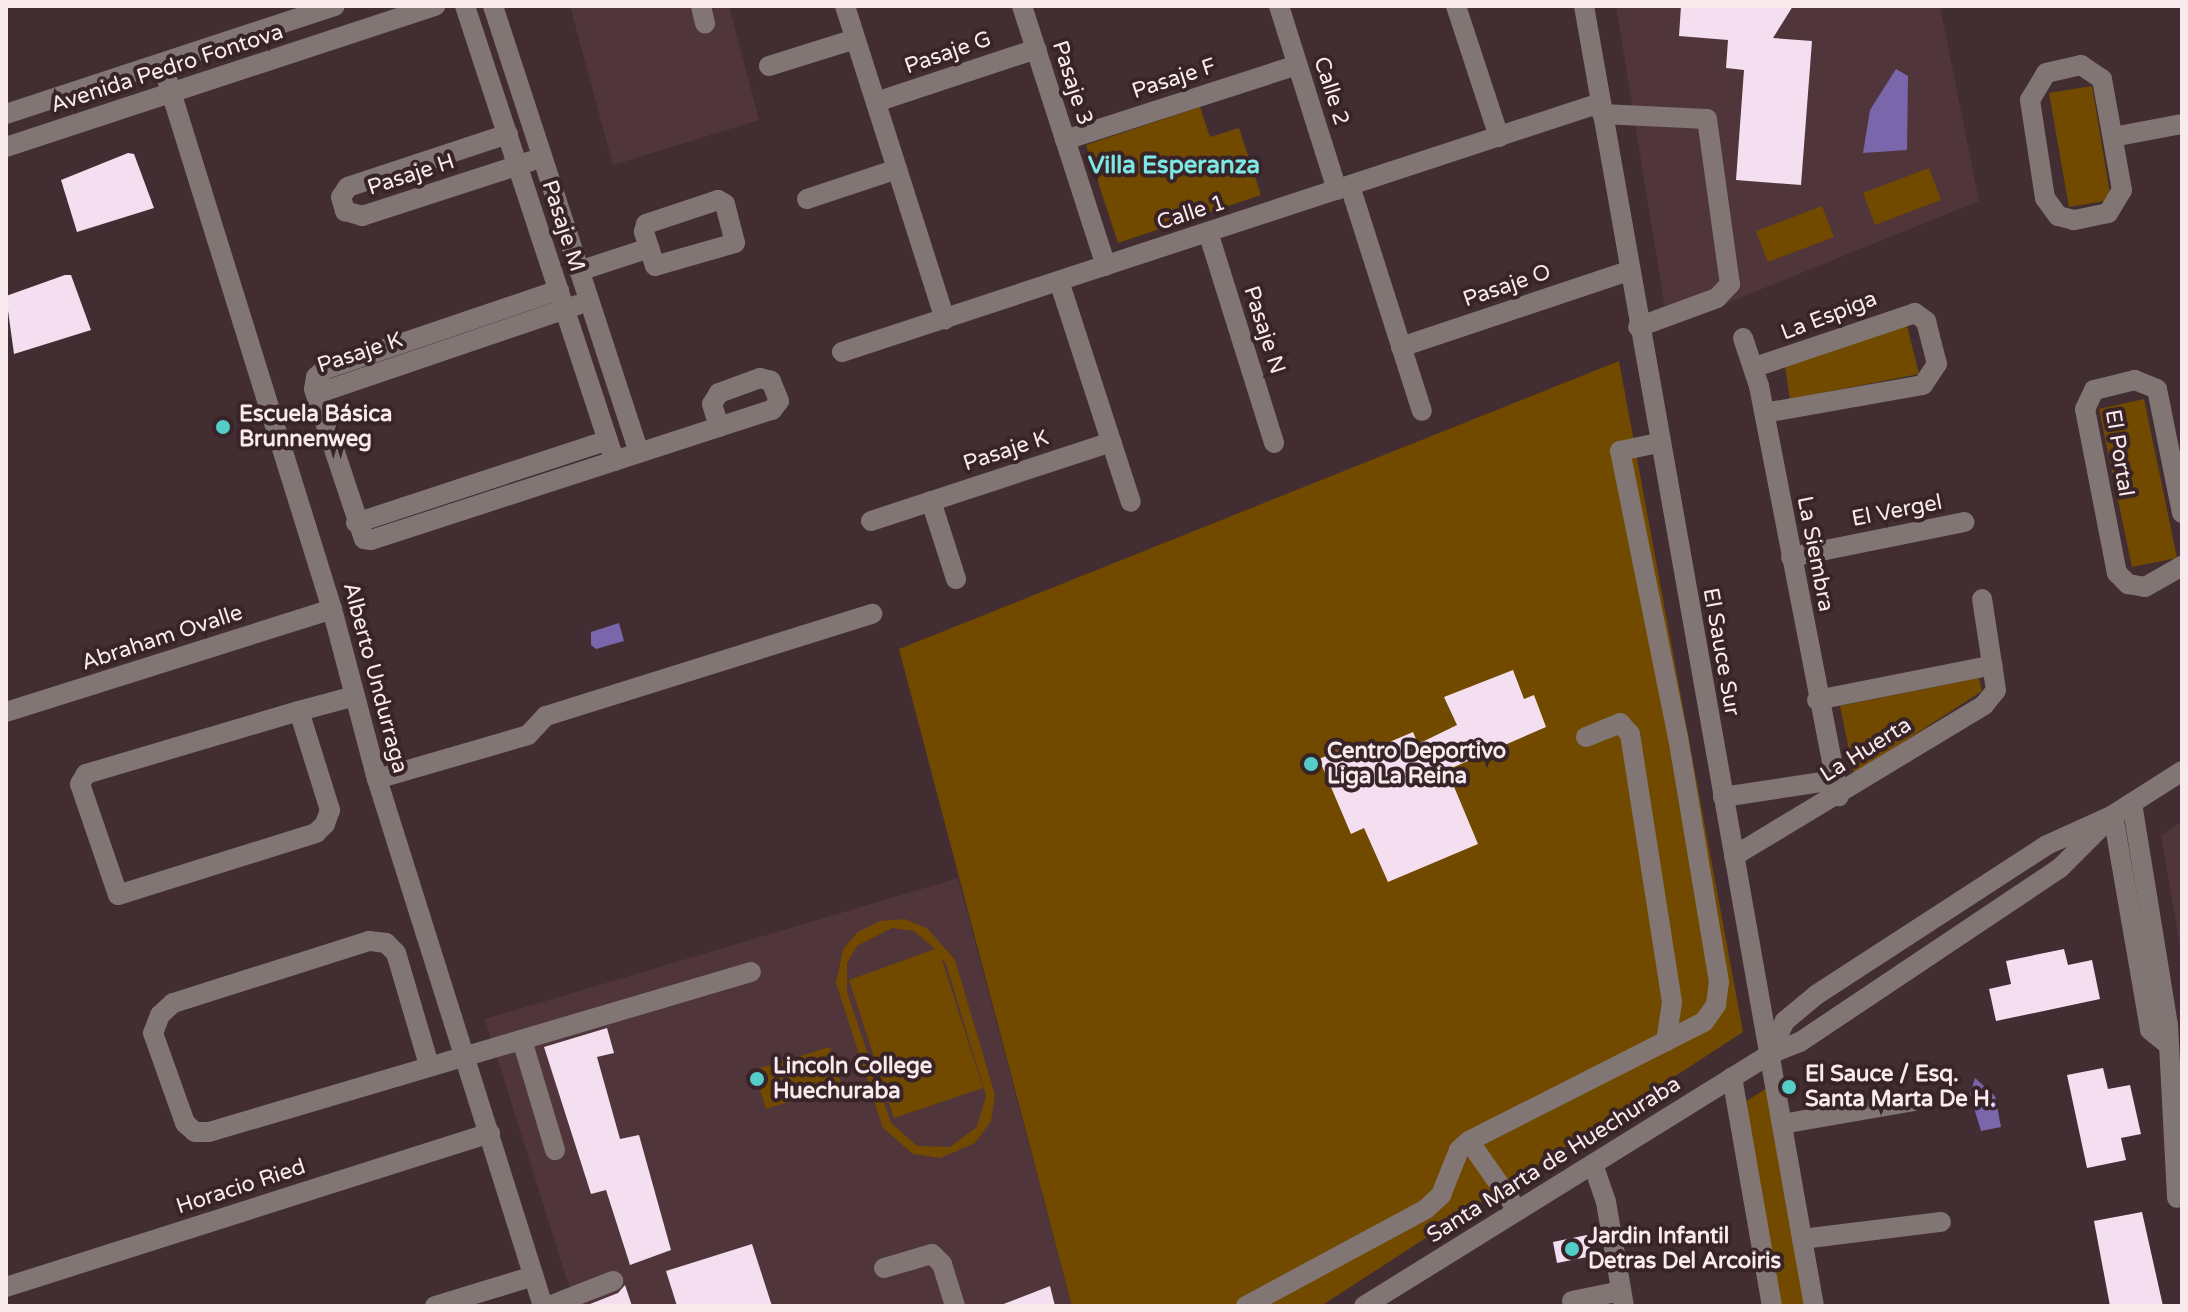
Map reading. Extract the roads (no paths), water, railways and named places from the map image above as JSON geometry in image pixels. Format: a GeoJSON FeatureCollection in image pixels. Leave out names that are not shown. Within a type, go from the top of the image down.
{"type":"FeatureCollection","features":[{"type":"Feature","properties":{"kind":"street","name":"Avenida Pedro Fontova"},"geometry":{"type":"LineString","coordinates":[[6,114],[335,6]]}},
{"type":"Feature","properties":{"kind":"street"},"geometry":{"type":"LineString","coordinates":[[347,6],[356,32]]}},
{"type":"Feature","properties":{"kind":"street","name":"Avenida Pedro Fontova"},"geometry":{"type":"LineString","coordinates":[[6,147],[356,32],[383,14],[435,6]]}},
{"type":"Feature","properties":{"kind":"street","name":"Pasaje M"},"geometry":{"type":"LineString","coordinates":[[465,6],[615,461]]}},
{"type":"Feature","properties":{"kind":"street","name":"Pasaje M"},"geometry":{"type":"LineString","coordinates":[[493,6],[639,453]]}},
{"type":"Feature","properties":{"kind":"street"},"geometry":{"type":"LineString","coordinates":[[845,6],[945,319]]}},
{"type":"Feature","properties":{"kind":"street","name":"Pasaje 3"},"geometry":{"type":"LineString","coordinates":[[1022,6],[1106,266]]}},
{"type":"Feature","properties":{"kind":"street","name":"Calle 2"},"geometry":{"type":"LineString","coordinates":[[1279,6],[1297,65],[1343,188]]}},
{"type":"Feature","properties":{"kind":"street"},"geometry":{"type":"LineString","coordinates":[[1456,6],[1499,137]]}},
{"type":"Feature","properties":{"kind":"street","name":"El Sauce Sur"},"geometry":{"type":"LineString","coordinates":[[1584,6],[1628,271],[1814,1306]]}},
{"type":"Feature","properties":{"kind":"street"},"geometry":{"type":"LineString","coordinates":[[769,66],[855,39]]}},
{"type":"Feature","properties":{"kind":"street","name":"Pasaje G"},"geometry":{"type":"LineString","coordinates":[[876,102],[1036,49]]}},
{"type":"Feature","properties":{"kind":"street","name":"Alberto Undurraga"},"geometry":{"type":"LineString","coordinates":[[162,63],[332,609],[377,779],[543,1306]]}},
{"type":"Feature","properties":{"kind":"street","name":"Pasaje F"},"geometry":{"type":"LineString","coordinates":[[1065,140],[1297,65]]}},
{"type":"Feature","properties":{"kind":"street"},"geometry":{"type":"LineString","coordinates":[[2081,65],[2094,70],[2102,79],[2113,137],[2122,183],[2118,203],[2101,216],[2074,220],[2058,216],[2045,198],[2030,100],[2034,85],[2053,70],[2081,65]]}},
{"type":"Feature","properties":{"kind":"street"},"geometry":{"type":"LineString","coordinates":[[1601,108],[1707,119],[1730,284],[1717,298],[1638,327]]}},
{"type":"Feature","properties":{"kind":"street","name":"Calle 1"},"geometry":{"type":"LineString","coordinates":[[842,352],[1499,137],[1601,108]]}},
{"type":"Feature","properties":{"kind":"street"},"geometry":{"type":"LineString","coordinates":[[2113,137],[2182,124]]}},
{"type":"Feature","properties":{"kind":"street","name":"Pasaje H"},"geometry":{"type":"LineString","coordinates":[[508,134],[353,185],[344,190],[342,204],[349,215],[362,216],[542,157]]}},
{"type":"Feature","properties":{"kind":"street"},"geometry":{"type":"LineString","coordinates":[[807,199],[897,169]]}},
{"type":"Feature","properties":{"kind":"street"},"geometry":{"type":"LineString","coordinates":[[1343,188],[1422,411]]}},
{"type":"Feature","properties":{"kind":"street"},"geometry":{"type":"LineString","coordinates":[[718,200],[725,204],[735,243],[660,268],[649,248],[643,229],[649,223],[718,200]]}},
{"type":"Feature","properties":{"kind":"street","name":"Pasaje N"},"geometry":{"type":"LineString","coordinates":[[1208,232],[1274,443]]}},
{"type":"Feature","properties":{"kind":"street"},"geometry":{"type":"LineString","coordinates":[[579,271],[649,248]]}},
{"type":"Feature","properties":{"kind":"street","name":"Pasaje O"},"geometry":{"type":"LineString","coordinates":[[1401,347],[1628,271]]}},
{"type":"Feature","properties":{"kind":"street"},"geometry":{"type":"LineString","coordinates":[[1059,281],[1131,502]]}},
{"type":"Feature","properties":{"kind":"street","name":"Pasaje K"},"geometry":{"type":"LineString","coordinates":[[559,290],[325,369],[316,377],[316,394],[590,301]]}},
{"type":"Feature","properties":{"kind":"street","name":"La Espiga"},"geometry":{"type":"LineString","coordinates":[[1755,367],[1915,313],[1926,321],[1937,364],[1923,385],[1764,413]]}},
{"type":"Feature","properties":{"kind":"street","name":"La Siembra"},"geometry":{"type":"LineString","coordinates":[[1743,338],[1755,367],[1836,788]]}},
{"type":"Feature","properties":{"kind":"street","name":"El Portal"},"geometry":{"type":"LineString","coordinates":[[2182,513],[2176,444],[2162,401],[2152,385],[2128,380],[2099,387],[2090,395],[2086,416],[2117,573],[2128,584],[2145,587],[2182,566]]}},
{"type":"Feature","properties":{"kind":"street"},"geometry":{"type":"LineString","coordinates":[[316,394],[360,531]]}},
{"type":"Feature","properties":{"kind":"street"},"geometry":{"type":"LineString","coordinates":[[360,531],[615,461],[719,427]]}},
{"type":"Feature","properties":{"kind":"street"},"geometry":{"type":"LineString","coordinates":[[360,531],[608,440]]}},
{"type":"Feature","properties":{"kind":"street","name":"Pasaje K"},"geometry":{"type":"LineString","coordinates":[[871,521],[1111,442]]}},
{"type":"Feature","properties":{"kind":"street"},"geometry":{"type":"LineString","coordinates":[[1246,1306],[1426,1209],[1441,1195],[1459,1150],[1469,1141],[1704,1022],[1716,1005],[1719,982],[1678,738],[1620,451],[1659,443]]}},
{"type":"Feature","properties":{"kind":"street"},"geometry":{"type":"LineString","coordinates":[[931,501],[956,579]]}},
{"type":"Feature","properties":{"kind":"street","name":"El Vergel"},"geometry":{"type":"LineString","coordinates":[[1791,557],[1965,522]]}},
{"type":"Feature","properties":{"kind":"street","name":"La Huerta"},"geometry":{"type":"LineString","coordinates":[[1734,856],[1836,788],[1984,705],[1996,690],[1982,599]]}},
{"type":"Feature","properties":{"kind":"street","name":"Abraham Ovalle"},"geometry":{"type":"LineString","coordinates":[[6,712],[332,609]]}},
{"type":"Feature","properties":{"kind":"street"},"geometry":{"type":"LineString","coordinates":[[377,779],[528,735],[546,716],[872,614]]}},
{"type":"Feature","properties":{"kind":"street","name":"La Huerta"},"geometry":{"type":"LineString","coordinates":[[1817,700],[1993,665]]}},
{"type":"Feature","properties":{"kind":"street"},"geometry":{"type":"LineString","coordinates":[[299,711],[330,810],[325,824],[316,833],[118,895],[80,784],[86,774],[299,711],[355,696]]}},
{"type":"Feature","properties":{"kind":"street"},"geometry":{"type":"LineString","coordinates":[[1586,737],[1620,723],[1630,734],[1672,1002],[1666,1042]]}},
{"type":"Feature","properties":{"kind":"street","name":"Santa Marta de Huechuraba"},"geometry":{"type":"LineString","coordinates":[[1770,1054],[1785,1021],[1816,995],[2047,845],[2113,815],[2182,771]]}},
{"type":"Feature","properties":{"kind":"street"},"geometry":{"type":"LineString","coordinates":[[1723,797],[1836,788]]}},
{"type":"Feature","properties":{"kind":"street"},"geometry":{"type":"LineString","coordinates":[[2132,803],[2168,1025],[2165,1042],[2177,1198]]}},
{"type":"Feature","properties":{"kind":"street"},"geometry":{"type":"LineString","coordinates":[[2113,815],[2150,1030],[2165,1042]]}},
{"type":"Feature","properties":{"kind":"street","name":"Santa Marta de Huechuraba"},"geometry":{"type":"LineString","coordinates":[[1364,1306],[1732,1077],[1770,1054],[1800,1042],[2060,868],[2113,815]]}},
{"type":"Feature","properties":{"kind":"street"},"geometry":{"type":"LineString","coordinates":[[429,1065],[396,953],[386,943],[369,941],[173,1003],[160,1015],[153,1033],[185,1123],[195,1132],[522,1040],[751,972]]}},
{"type":"Feature","properties":{"kind":"street"},"geometry":{"type":"LineString","coordinates":[[522,1040],[555,1150]]}},
{"type":"Feature","properties":{"kind":"street"},"geometry":{"type":"LineString","coordinates":[[1732,1077],[1772,1306]]}},
{"type":"Feature","properties":{"kind":"street"},"geometry":{"type":"LineString","coordinates":[[1782,1124],[1919,1100]]}},
{"type":"Feature","properties":{"kind":"street","name":"Horacio Ried"},"geometry":{"type":"LineString","coordinates":[[6,1287],[490,1133]]}},
{"type":"Feature","properties":{"kind":"street"},"geometry":{"type":"LineString","coordinates":[[1469,1141],[1518,1211]]}},
{"type":"Feature","properties":{"kind":"street"},"geometry":{"type":"LineString","coordinates":[[1572,1301],[1623,1298],[1606,1202],[1593,1164]]}},
{"type":"Feature","properties":{"kind":"street"},"geometry":{"type":"LineString","coordinates":[[1802,1239],[1941,1222]]}},
{"type":"Feature","properties":{"kind":"street"},"geometry":{"type":"LineString","coordinates":[[884,1268],[932,1254],[942,1264],[955,1306]]}},
{"type":"Feature","properties":{"kind":"street"},"geometry":{"type":"LineString","coordinates":[[435,1306],[534,1276]]}},
{"type":"Feature","properties":{"kind":"street"},"geometry":{"type":"LineString","coordinates":[[549,1306],[613,1281]]}},
{"type":"Feature","properties":{"kind":"place","name":"Escuela Básica Brunnenweg"},"geometry":{"type":"Point","coordinates":[223,427]}},
{"type":"Feature","properties":{"kind":"place","name":"Centro Deportivo Liga La Reina"},"geometry":{"type":"Point","coordinates":[1311,764]}},
{"type":"Feature","properties":{"kind":"place","name":"Lincoln College Huechuraba"},"geometry":{"type":"Point","coordinates":[757,1079]}},
{"type":"Feature","properties":{"kind":"place","name":"El Sauce / Esq. Santa Marta De H."},"geometry":{"type":"Point","coordinates":[1789,1087]}},
{"type":"Feature","properties":{"kind":"place","name":"Jardin Infantil Detras Del Arcoiris"},"geometry":{"type":"Point","coordinates":[1572,1249]}},
{"type":"Feature","properties":{"kind":"district","name":"Villa Esperanza"},"geometry":{"type":"Point","coordinates":[1174,166]}}]}
